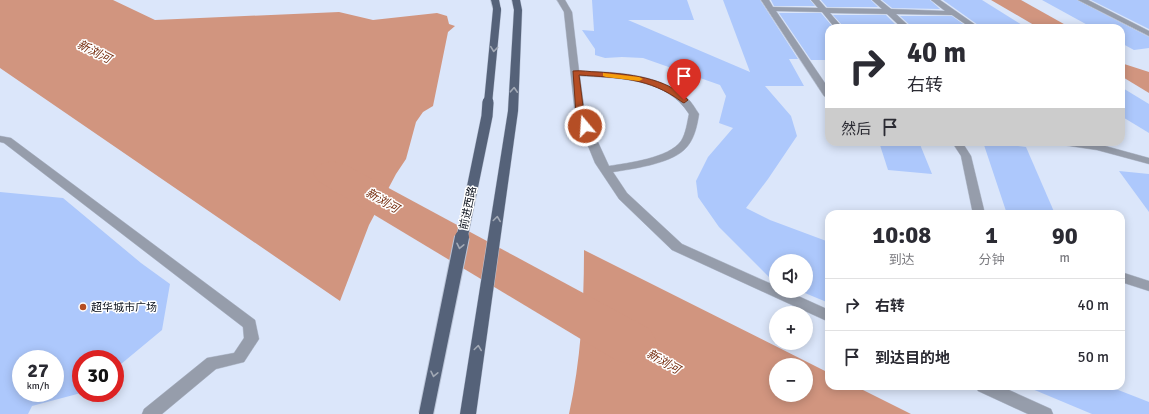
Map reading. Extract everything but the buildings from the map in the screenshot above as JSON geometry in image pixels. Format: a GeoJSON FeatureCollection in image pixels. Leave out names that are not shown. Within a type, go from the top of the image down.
{"type":"FeatureCollection","features":[{"type":"Feature","properties":{"kind":"main road","name":"前进西路"},"geometry":{"type":"LineString","coordinates":[[426,414],[487,116],[496,5]]}},
{"type":"Feature","properties":{"kind":"main road"},"geometry":{"type":"LineString","coordinates":[[468,414],[513,111],[517,5]]}},
{"type":"Feature","properties":{"kind":"street"},"geometry":{"type":"LineString","coordinates":[[561,0],[568,12],[580,114],[606,170],[623,196],[677,247],[825,314]]}},
{"type":"Feature","properties":{"kind":"street"},"geometry":{"type":"LineString","coordinates":[[765,0],[825,90]]}},
{"type":"Feature","properties":{"kind":"street"},"geometry":{"type":"LineString","coordinates":[[815,0],[835,24]]}},
{"type":"Feature","properties":{"kind":"street"},"geometry":{"type":"LineString","coordinates":[[876,0],[902,24]]}},
{"type":"Feature","properties":{"kind":"street"},"geometry":{"type":"LineString","coordinates":[[935,0],[970,24]]}},
{"type":"Feature","properties":{"kind":"street"},"geometry":{"type":"LineString","coordinates":[[1082,0],[1149,34]]}},
{"type":"Feature","properties":{"kind":"street"},"geometry":{"type":"LineString","coordinates":[[771,9],[954,13]]}},
{"type":"Feature","properties":{"kind":"street"},"geometry":{"type":"LineString","coordinates":[[575,73],[619,76],[649,81],[671,91],[684,100],[694,114],[692,131],[680,150],[646,162],[606,170]]}},
{"type":"Feature","properties":{"kind":"street"},"geometry":{"type":"LineString","coordinates":[[0,139],[7,140],[250,324],[252,338],[239,358],[212,363],[150,414]]}},
{"type":"Feature","properties":{"kind":"street"},"geometry":{"type":"LineString","coordinates":[[960,146],[966,156],[978,210]]}},
{"type":"Feature","properties":{"kind":"street"},"geometry":{"type":"LineString","coordinates":[[1091,146],[1136,156],[1149,161]]}},
{"type":"Feature","properties":{"kind":"street"},"geometry":{"type":"LineString","coordinates":[[1124,146],[1136,156]]}},
{"type":"Feature","properties":{"kind":"street"},"geometry":{"type":"LineString","coordinates":[[1125,278],[1149,286]]}},
{"type":"Feature","properties":{"kind":"street"},"geometry":{"type":"LineString","coordinates":[[993,390],[1045,414]]}},
{"type":"Feature","properties":{"kind":"water"},"geometry":{"type":"Polygon","coordinates":[[[0,0],[113,0],[155,20],[339,12],[373,20],[437,13],[447,16],[449,24],[455,26],[448,32],[433,106],[423,112],[416,122],[406,159],[396,174],[369,225],[340,301],[0,68],[0,0]]]}},
{"type":"Feature","properties":{"kind":"water"},"geometry":{"type":"Polygon","coordinates":[[[991,0],[1021,0],[1064,24],[1032,24],[991,0]]]}},
{"type":"Feature","properties":{"kind":"water"},"geometry":{"type":"Polygon","coordinates":[[[1125,64],[1149,72],[1149,93],[1125,78],[1125,64]]]}},
{"type":"Feature","properties":{"kind":"water"},"geometry":{"type":"Polygon","coordinates":[[[584,250],[769,343],[769,350],[783,350],[799,358],[769,358],[769,402],[813,402],[813,365],[825,371],[825,390],[863,390],[911,414],[569,414],[579,353],[584,250]]]}},
{"type":"Feature","properties":{"kind":"waterway","name":"新浏河"},"geometry":{"type":"LineString","coordinates":[[332,173],[632,344]]}},
{"type":"Feature","properties":{"kind":"slow traffic"},"geometry":{"type":"LineString","coordinates":[[606,75],[639,79]]}},
{"type":"Feature","properties":{"kind":"place","name":"超华城市广场"},"geometry":{"type":"Point","coordinates":[83,307]}},
{"type":"Feature","properties":{"kind":"route"},"geometry":{"type":"LineString","coordinates":[[585,126],[580,114],[575,73],[619,76],[649,81],[671,91],[684,100]]}}]}
